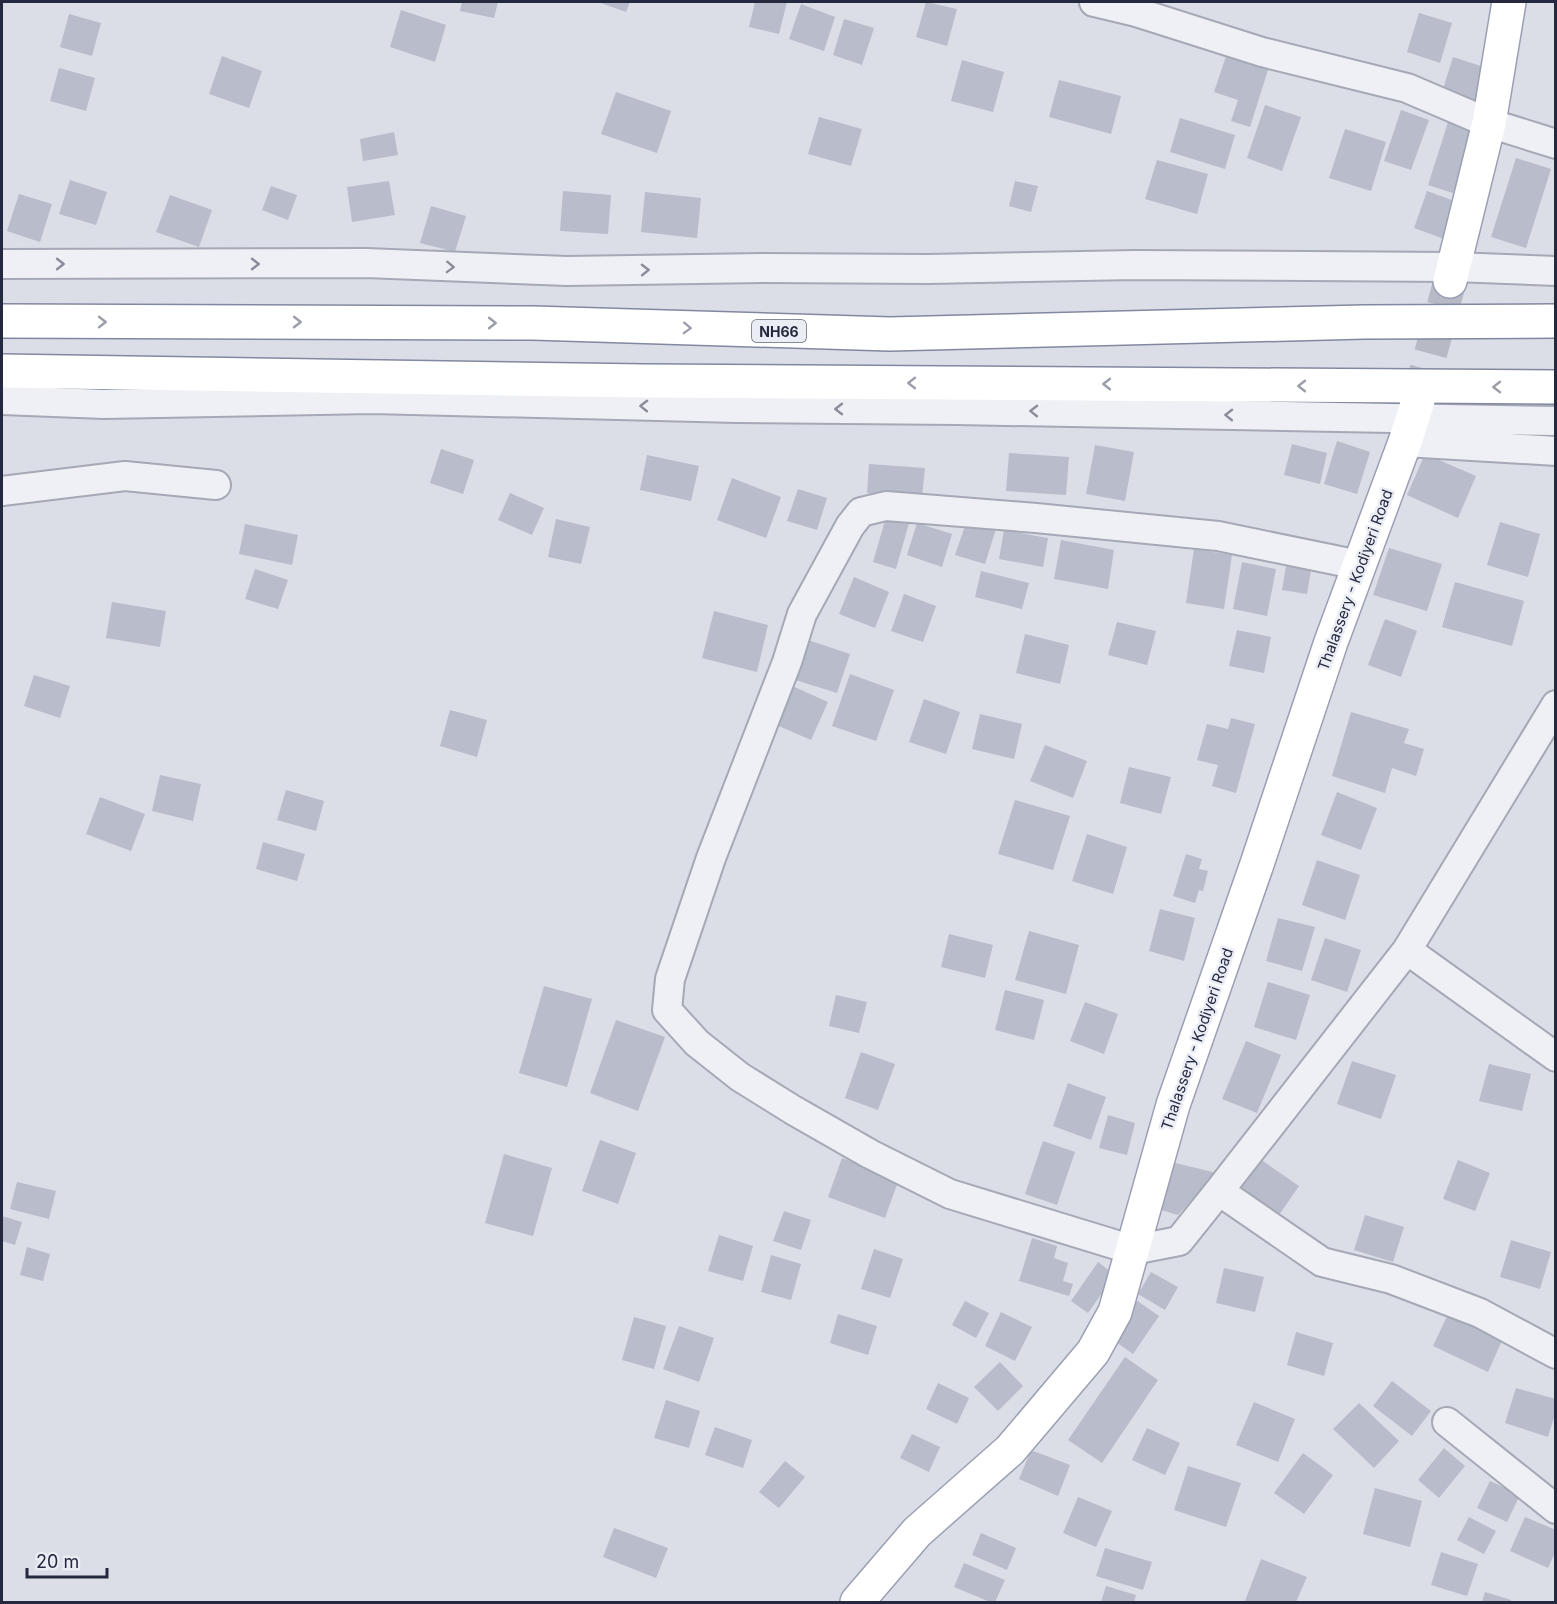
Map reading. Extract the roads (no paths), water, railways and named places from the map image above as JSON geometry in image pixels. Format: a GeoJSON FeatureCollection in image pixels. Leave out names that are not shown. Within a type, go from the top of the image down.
{"type":"FeatureCollection","features":[{"type":"Feature","properties":{"kind":"main road"},"geometry":{"type":"LineString","coordinates":[[1452,274],[1490,123],[1509,2]]}},
{"type":"Feature","properties":{"kind":"main road","name":"NH66"},"geometry":{"type":"LineString","coordinates":[[2,321],[533,323],[890,334],[1364,322],[1556,321]]}},
{"type":"Feature","properties":{"kind":"main road"},"geometry":{"type":"LineString","coordinates":[[2,371],[656,381],[1556,387]]}},
{"type":"Feature","properties":{"kind":"main road","name":"Thalassery - Kodiyeri Road"},"geometry":{"type":"LineString","coordinates":[[857,1602],[917,1532],[1010,1450],[1093,1352],[1115,1312],[1173,1105],[1331,642],[1412,420]]}},
{"type":"Feature","properties":{"kind":"street"},"geometry":{"type":"LineString","coordinates":[[1094,2],[1136,12],[1262,52],[1407,88],[1490,123],[1556,144]]}},
{"type":"Feature","properties":{"kind":"street"},"geometry":{"type":"LineString","coordinates":[[2,264],[366,263],[567,271],[763,268],[928,269],[1135,265],[1452,274],[1556,271]]}},
{"type":"Feature","properties":{"kind":"street"},"geometry":{"type":"LineString","coordinates":[[2,400],[104,404],[372,399],[737,408],[1556,421]]}},
{"type":"Feature","properties":{"kind":"street"},"geometry":{"type":"LineString","coordinates":[[1412,420],[1556,451]]}},
{"type":"Feature","properties":{"kind":"street"},"geometry":{"type":"LineString","coordinates":[[2,491],[125,476],[216,485]]}},
{"type":"Feature","properties":{"kind":"street"},"geometry":{"type":"LineString","coordinates":[[1359,565],[1218,536],[886,506],[861,512],[850,526],[802,614],[787,662],[711,858],[670,979],[667,1010],[697,1043],[740,1077],[870,1154],[950,1194],[1133,1250],[1179,1241],[1407,950],[1556,705]]}},
{"type":"Feature","properties":{"kind":"street"},"geometry":{"type":"LineString","coordinates":[[1407,950],[1556,1057]]}},
{"type":"Feature","properties":{"kind":"street"},"geometry":{"type":"LineString","coordinates":[[1219,1191],[1323,1262],[1391,1279],[1480,1313],[1556,1354]]}},
{"type":"Feature","properties":{"kind":"street"},"geometry":{"type":"LineString","coordinates":[[1447,1422],[1556,1509]]}},
{"type":"Feature","properties":{"kind":"tunnel"},"geometry":{"type":"LineString","coordinates":[[1418,401],[1450,281]]}}]}
